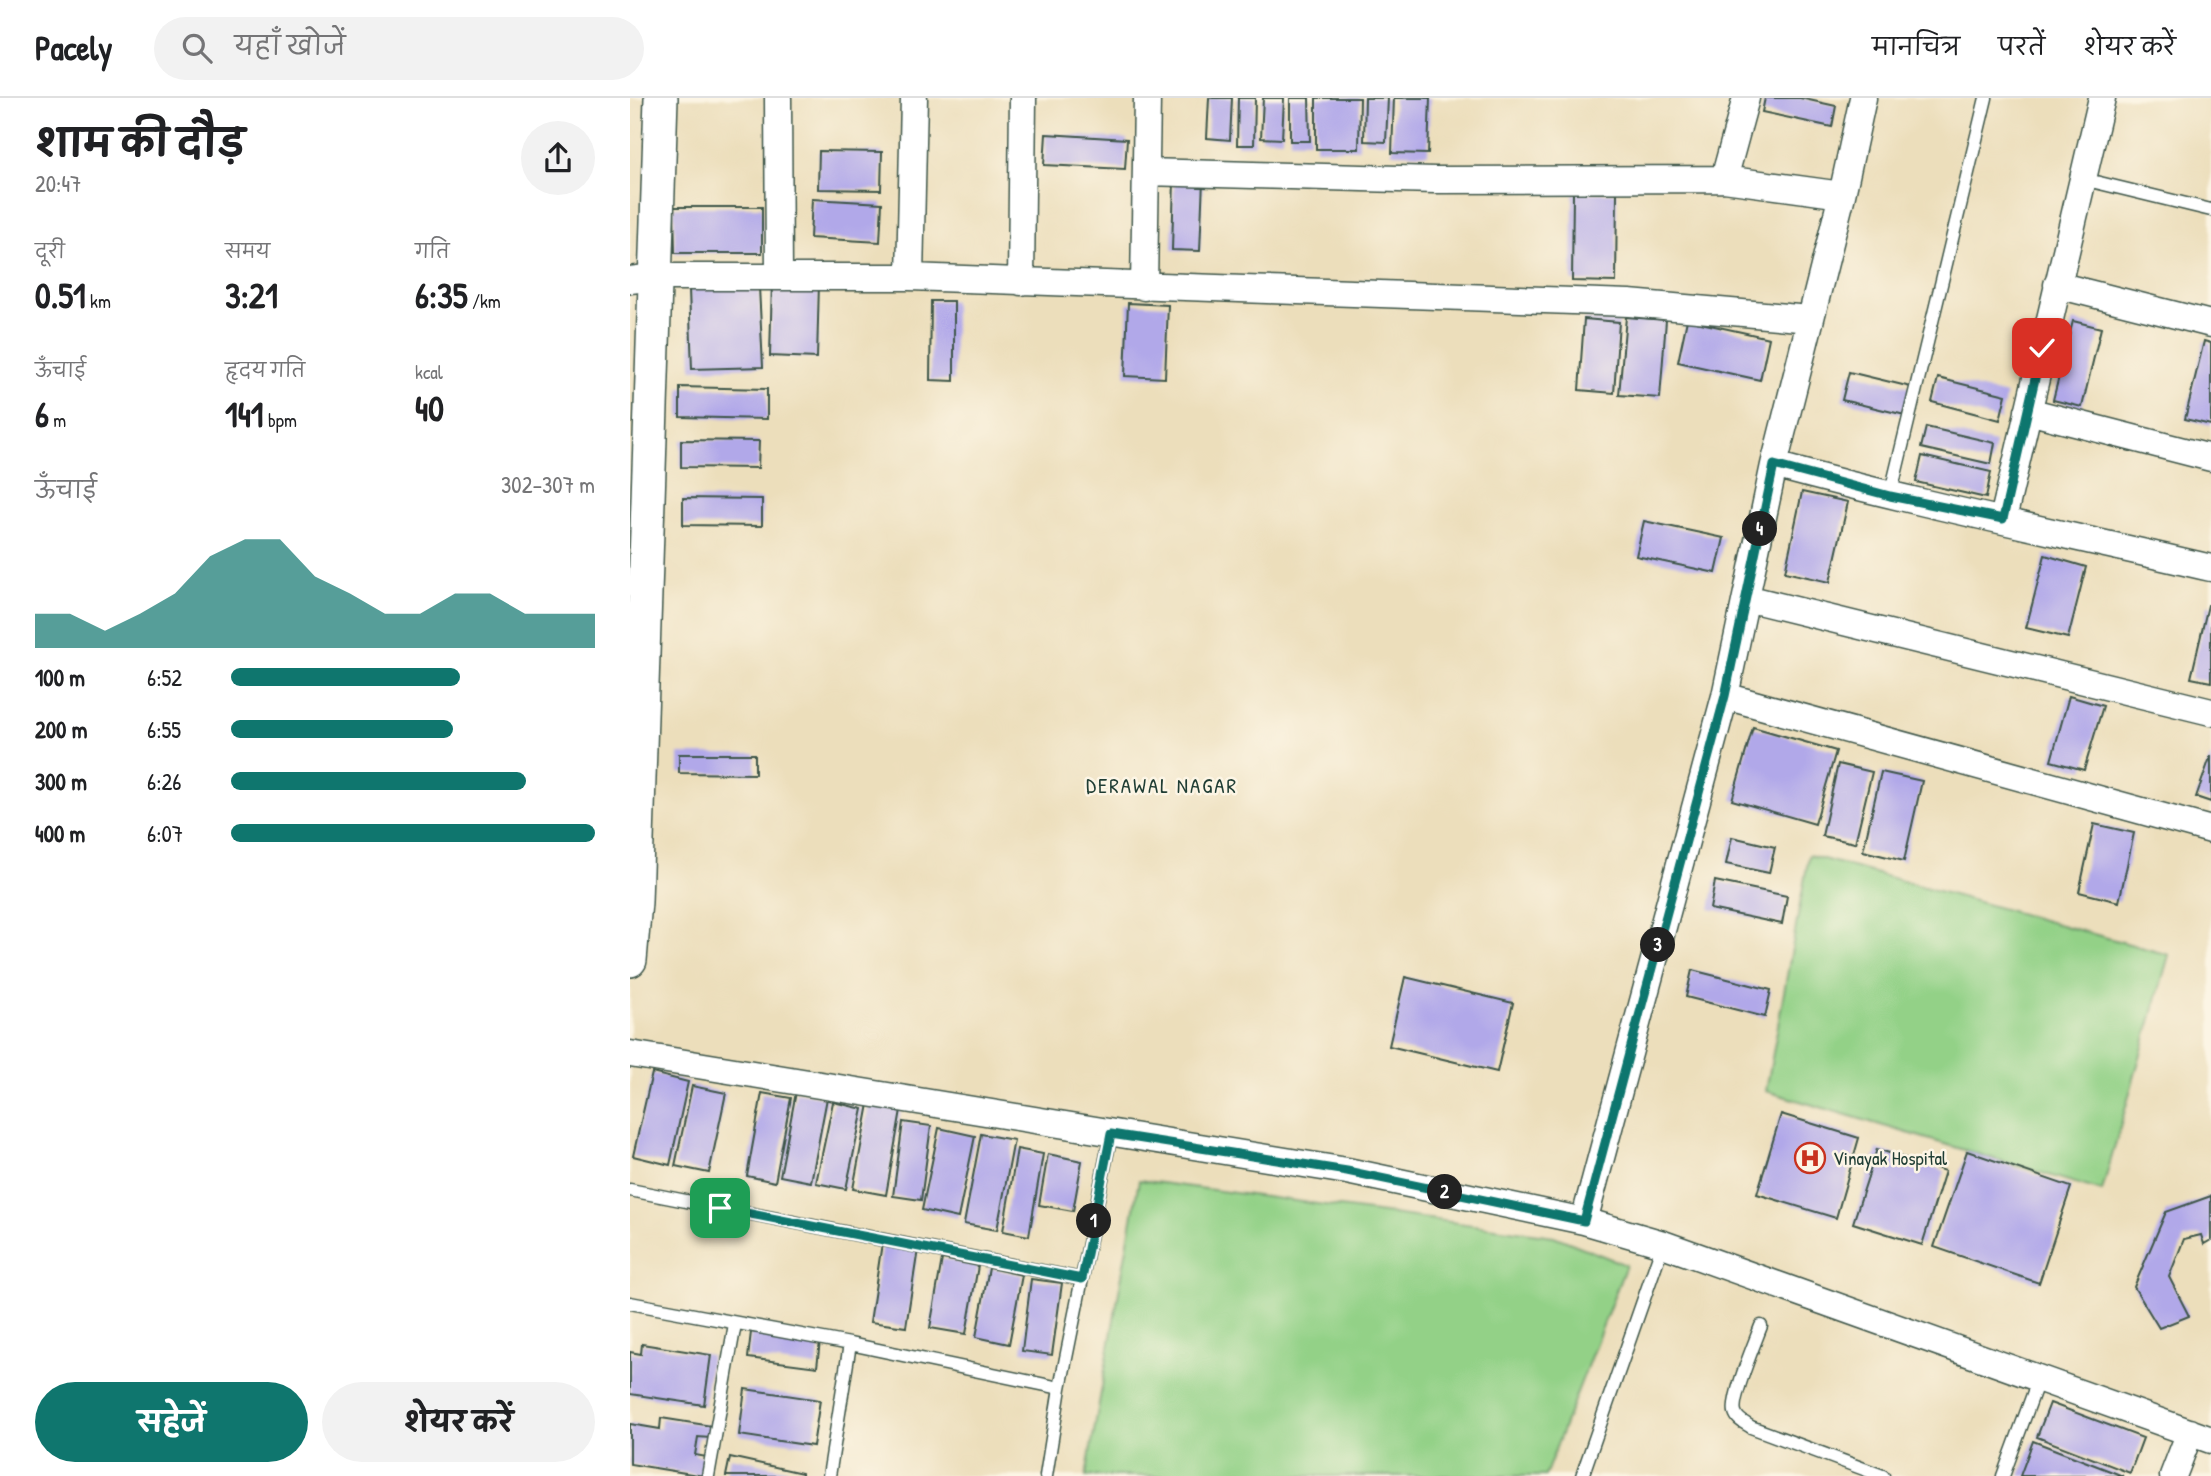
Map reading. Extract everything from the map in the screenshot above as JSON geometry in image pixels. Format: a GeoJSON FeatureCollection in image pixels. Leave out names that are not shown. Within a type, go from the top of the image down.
{"type":"FeatureCollection","features":[{"type":"Feature","properties":{"kind":"street"},"geometry":{"type":"LineString","coordinates":[[630,960],[635,901],[634,779],[642,278],[661,98]]}},
{"type":"Feature","properties":{"kind":"street"},"geometry":{"type":"LineString","coordinates":[[778,98],[779,277]]}},
{"type":"Feature","properties":{"kind":"street"},"geometry":{"type":"LineString","coordinates":[[910,277],[914,98]]}},
{"type":"Feature","properties":{"kind":"street"},"geometry":{"type":"LineString","coordinates":[[1021,282],[1023,98]]}},
{"type":"Feature","properties":{"kind":"street"},"geometry":{"type":"LineString","coordinates":[[1144,287],[1147,98]]}},
{"type":"Feature","properties":{"kind":"street"},"geometry":{"type":"LineString","coordinates":[[1724,179],[1746,98]]}},
{"type":"Feature","properties":{"kind":"street"},"geometry":{"type":"LineString","coordinates":[[1584,1221],[1725,696],[1774,465],[1842,195],[1863,98]]}},
{"type":"Feature","properties":{"kind":"street"},"geometry":{"type":"LineString","coordinates":[[2003,519],[2102,98]]}},
{"type":"Feature","properties":{"kind":"street"},"geometry":{"type":"LineString","coordinates":[[1146,172],[1435,180],[1724,179],[1842,195]]}},
{"type":"Feature","properties":{"kind":"street"},"geometry":{"type":"LineString","coordinates":[[642,278],[910,277],[1629,303],[1810,319]]}},
{"type":"Feature","properties":{"kind":"street"},"geometry":{"type":"LineString","coordinates":[[2057,285],[2211,324]]}},
{"type":"Feature","properties":{"kind":"street"},"geometry":{"type":"LineString","coordinates":[[2028,411],[2211,458]]}},
{"type":"Feature","properties":{"kind":"street"},"geometry":{"type":"LineString","coordinates":[[1774,465],[1890,496],[2003,519],[2211,568]]}},
{"type":"Feature","properties":{"kind":"street"},"geometry":{"type":"LineString","coordinates":[[1746,598],[2211,712]]}},
{"type":"Feature","properties":{"kind":"street"},"geometry":{"type":"LineString","coordinates":[[1725,696],[2211,830]]}},
{"type":"Feature","properties":{"kind":"street"},"geometry":{"type":"LineString","coordinates":[[630,1054],[1347,1171],[1584,1221],[1663,1244],[2200,1436],[2173,1476]]}},
{"type":"Feature","properties":{"kind":"lane"},"geometry":{"type":"LineString","coordinates":[[1890,496],[1986,98]]}},
{"type":"Feature","properties":{"kind":"lane"},"geometry":{"type":"LineString","coordinates":[[2083,179],[2211,210]]}},
{"type":"Feature","properties":{"kind":"lane"},"geometry":{"type":"LineString","coordinates":[[1046,1476],[1060,1388],[1111,1134]]}},
{"type":"Feature","properties":{"kind":"lane"},"geometry":{"type":"LineString","coordinates":[[630,1190],[1082,1279]]}},
{"type":"Feature","properties":{"kind":"lane"},"geometry":{"type":"LineString","coordinates":[[1582,1476],[1663,1244]]}},
{"type":"Feature","properties":{"kind":"lane"},"geometry":{"type":"LineString","coordinates":[[630,1303],[850,1344],[1060,1388]]}},
{"type":"Feature","properties":{"kind":"lane"},"geometry":{"type":"LineString","coordinates":[[708,1476],[735,1324]]}},
{"type":"Feature","properties":{"kind":"lane"},"geometry":{"type":"LineString","coordinates":[[1761,1326],[1736,1396],[1734,1411],[1740,1420],[1751,1427],[1883,1476]]}},
{"type":"Feature","properties":{"kind":"lane"},"geometry":{"type":"LineString","coordinates":[[829,1476],[850,1344]]}},
{"type":"Feature","properties":{"kind":"lane"},"geometry":{"type":"LineString","coordinates":[[2003,1476],[2040,1377]]}},
{"type":"Feature","properties":{"kind":"green space"},"geometry":{"type":"Polygon","coordinates":[[[1809,855],[2169,955],[2102,1191],[1766,1091],[1809,855]]]}},
{"type":"Feature","properties":{"kind":"green space"},"geometry":{"type":"Polygon","coordinates":[[[1139,1180],[1554,1236],[1626,1265],[1545,1476],[1086,1476],[1139,1180]]]}},
{"type":"Feature","properties":{"kind":"building"},"geometry":{"type":"Polygon","coordinates":[[[1209,98],[1232,98],[1230,140],[1207,138],[1209,98]]]}},
{"type":"Feature","properties":{"kind":"building"},"geometry":{"type":"Polygon","coordinates":[[[1238,98],[1255,98],[1254,145],[1237,145],[1238,98]]]}},
{"type":"Feature","properties":{"kind":"building"},"geometry":{"type":"Polygon","coordinates":[[[1263,98],[1284,98],[1282,139],[1261,138],[1263,98]]]}},
{"type":"Feature","properties":{"kind":"building"},"geometry":{"type":"Polygon","coordinates":[[[1290,98],[1309,98],[1310,141],[1290,141],[1290,98]]]}},
{"type":"Feature","properties":{"kind":"building"},"geometry":{"type":"Polygon","coordinates":[[[1316,98],[1360,98],[1359,149],[1316,149],[1316,98]]]}},
{"type":"Feature","properties":{"kind":"building"},"geometry":{"type":"Polygon","coordinates":[[[1365,98],[1388,98],[1386,142],[1364,141],[1365,98]]]}},
{"type":"Feature","properties":{"kind":"building"},"geometry":{"type":"Polygon","coordinates":[[[1394,98],[1430,98],[1428,154],[1392,153],[1394,98]]]}},
{"type":"Feature","properties":{"kind":"building"},"geometry":{"type":"Polygon","coordinates":[[[1765,98],[1800,98],[1836,106],[1832,127],[1762,112],[1765,98]]]}},
{"type":"Feature","properties":{"kind":"building"},"geometry":{"type":"Polygon","coordinates":[[[1046,134],[1127,139],[1125,169],[1044,165],[1046,134]]]}},
{"type":"Feature","properties":{"kind":"building"},"geometry":{"type":"Polygon","coordinates":[[[819,151],[882,152],[881,190],[818,189],[819,151]]]}},
{"type":"Feature","properties":{"kind":"building"},"geometry":{"type":"Polygon","coordinates":[[[1174,179],[1203,180],[1200,251],[1172,250],[1174,179]]]}},
{"type":"Feature","properties":{"kind":"building"},"geometry":{"type":"Polygon","coordinates":[[[1573,193],[1617,193],[1616,282],[1572,281],[1573,193]]]}},
{"type":"Feature","properties":{"kind":"building"},"geometry":{"type":"Polygon","coordinates":[[[812,199],[882,203],[880,242],[810,238],[812,199]]]}},
{"type":"Feature","properties":{"kind":"building"},"geometry":{"type":"Polygon","coordinates":[[[674,207],[762,207],[762,253],[675,253],[674,207]]]}},
{"type":"Feature","properties":{"kind":"building"},"geometry":{"type":"Polygon","coordinates":[[[772,282],[819,283],[817,358],[770,356],[772,282]]]}},
{"type":"Feature","properties":{"kind":"building"},"geometry":{"type":"Polygon","coordinates":[[[759,287],[763,367],[692,369],[689,289],[759,287]]]}},
{"type":"Feature","properties":{"kind":"building"},"geometry":{"type":"Polygon","coordinates":[[[931,301],[954,301],[954,381],[930,380],[931,301]]]}},
{"type":"Feature","properties":{"kind":"building"},"geometry":{"type":"Polygon","coordinates":[[[1128,303],[1168,305],[1165,378],[1125,376],[1128,303]]]}},
{"type":"Feature","properties":{"kind":"building"},"geometry":{"type":"Polygon","coordinates":[[[1626,317],[1666,320],[1660,398],[1619,395],[1626,317]]]}},
{"type":"Feature","properties":{"kind":"building"},"geometry":{"type":"Polygon","coordinates":[[[1584,319],[1619,322],[1614,393],[1579,390],[1584,319]]]}},
{"type":"Feature","properties":{"kind":"building"},"geometry":{"type":"Polygon","coordinates":[[[1687,320],[1769,338],[1760,380],[1678,362],[1687,320]]]}},
{"type":"Feature","properties":{"kind":"building"},"geometry":{"type":"Polygon","coordinates":[[[2073,321],[2101,328],[2082,407],[2053,400],[2073,321]]]}},
{"type":"Feature","properties":{"kind":"building"},"geometry":{"type":"Polygon","coordinates":[[[2204,341],[2211,343],[2211,425],[2185,419],[2204,341]]]}},
{"type":"Feature","properties":{"kind":"building"},"geometry":{"type":"Polygon","coordinates":[[[1849,372],[1911,387],[1905,415],[1842,400],[1849,372]]]}},
{"type":"Feature","properties":{"kind":"building"},"geometry":{"type":"Polygon","coordinates":[[[1938,378],[2006,395],[2000,420],[1932,402],[1938,378]]]}},
{"type":"Feature","properties":{"kind":"building"},"geometry":{"type":"Polygon","coordinates":[[[680,387],[767,389],[767,419],[680,417],[680,387]]]}},
{"type":"Feature","properties":{"kind":"building"},"geometry":{"type":"Polygon","coordinates":[[[1926,427],[1995,443],[1991,464],[1921,448],[1926,427]]]}},
{"type":"Feature","properties":{"kind":"building"},"geometry":{"type":"Polygon","coordinates":[[[681,440],[759,441],[758,468],[681,467],[681,440]]]}},
{"type":"Feature","properties":{"kind":"building"},"geometry":{"type":"Polygon","coordinates":[[[1922,456],[1991,472],[1986,498],[1916,482],[1922,456]]]}},
{"type":"Feature","properties":{"kind":"building"},"geometry":{"type":"Polygon","coordinates":[[[1802,492],[1848,502],[1830,582],[1785,572],[1802,492]]]}},
{"type":"Feature","properties":{"kind":"building"},"geometry":{"type":"Polygon","coordinates":[[[683,498],[762,499],[762,526],[683,525],[683,498]]]}},
{"type":"Feature","properties":{"kind":"building"},"geometry":{"type":"Polygon","coordinates":[[[1644,521],[1724,538],[1716,573],[1636,556],[1644,521]]]}},
{"type":"Feature","properties":{"kind":"building"},"geometry":{"type":"Polygon","coordinates":[[[2045,555],[2086,567],[2068,638],[2026,628],[2045,555]]]}},
{"type":"Feature","properties":{"kind":"building"},"geometry":{"type":"Polygon","coordinates":[[[2208,605],[2211,605],[2211,682],[2191,678],[2208,605]]]}},
{"type":"Feature","properties":{"kind":"building"},"geometry":{"type":"Polygon","coordinates":[[[2069,696],[2103,706],[2084,770],[2051,761],[2069,696]]]}},
{"type":"Feature","properties":{"kind":"building"},"geometry":{"type":"Polygon","coordinates":[[[1753,727],[1836,751],[1815,824],[1732,800],[1753,727]]]}},
{"type":"Feature","properties":{"kind":"building"},"geometry":{"type":"Polygon","coordinates":[[[679,754],[755,754],[755,774],[679,773],[679,754]]]}},
{"type":"Feature","properties":{"kind":"building"},"geometry":{"type":"Polygon","coordinates":[[[2211,755],[2211,802],[2196,797],[2211,755]]]}},
{"type":"Feature","properties":{"kind":"building"},"geometry":{"type":"Polygon","coordinates":[[[1838,764],[1872,772],[1855,843],[1822,836],[1838,764]]]}},
{"type":"Feature","properties":{"kind":"building"},"geometry":{"type":"Polygon","coordinates":[[[1881,772],[1922,781],[1904,861],[1863,851],[1881,772]]]}},
{"type":"Feature","properties":{"kind":"building"},"geometry":{"type":"Polygon","coordinates":[[[2094,824],[2134,833],[2119,902],[2079,892],[2094,824]]]}},
{"type":"Feature","properties":{"kind":"building"},"geometry":{"type":"Polygon","coordinates":[[[1732,837],[1775,847],[1769,873],[1726,864],[1732,837]]]}},
{"type":"Feature","properties":{"kind":"building"},"geometry":{"type":"Polygon","coordinates":[[[1715,881],[1787,896],[1782,924],[1710,909],[1715,881]]]}},
{"type":"Feature","properties":{"kind":"building"},"geometry":{"type":"Polygon","coordinates":[[[1692,970],[1771,990],[1765,1017],[1686,997],[1692,970]]]}},
{"type":"Feature","properties":{"kind":"building"},"geometry":{"type":"Polygon","coordinates":[[[1405,977],[1513,1003],[1497,1072],[1389,1046],[1405,977]]]}},
{"type":"Feature","properties":{"kind":"building"},"geometry":{"type":"Polygon","coordinates":[[[652,1073],[688,1082],[670,1165],[633,1156],[652,1073]]]}},
{"type":"Feature","properties":{"kind":"building"},"geometry":{"type":"Polygon","coordinates":[[[692,1086],[726,1093],[709,1173],[675,1166],[692,1086]]]}},
{"type":"Feature","properties":{"kind":"building"},"geometry":{"type":"Polygon","coordinates":[[[796,1092],[827,1098],[811,1182],[780,1176],[796,1092]]]}},
{"type":"Feature","properties":{"kind":"building"},"geometry":{"type":"Polygon","coordinates":[[[762,1093],[791,1098],[775,1182],[747,1176],[762,1093]]]}},
{"type":"Feature","properties":{"kind":"building"},"geometry":{"type":"Polygon","coordinates":[[[833,1102],[863,1109],[846,1189],[816,1183],[833,1102]]]}},
{"type":"Feature","properties":{"kind":"building"},"geometry":{"type":"Polygon","coordinates":[[[869,1104],[901,1110],[886,1195],[853,1189],[869,1104]]]}},
{"type":"Feature","properties":{"kind":"building"},"geometry":{"type":"Polygon","coordinates":[[[1781,1114],[1859,1138],[1836,1218],[1757,1194],[1781,1114]]]}},
{"type":"Feature","properties":{"kind":"building"},"geometry":{"type":"Polygon","coordinates":[[[903,1122],[931,1126],[921,1200],[893,1196],[903,1122]]]}},
{"type":"Feature","properties":{"kind":"building"},"geometry":{"type":"Polygon","coordinates":[[[939,1128],[975,1136],[958,1218],[922,1210],[939,1128]]]}},
{"type":"Feature","properties":{"kind":"building"},"geometry":{"type":"Polygon","coordinates":[[[981,1134],[1014,1140],[997,1230],[964,1224],[981,1134]]]}},
{"type":"Feature","properties":{"kind":"building"},"geometry":{"type":"Polygon","coordinates":[[[1017,1149],[1043,1154],[1029,1236],[1003,1231],[1017,1149]]]}},
{"type":"Feature","properties":{"kind":"building"},"geometry":{"type":"Polygon","coordinates":[[[1877,1149],[1945,1171],[1922,1245],[1853,1223],[1877,1149]]]}},
{"type":"Feature","properties":{"kind":"building"},"geometry":{"type":"Polygon","coordinates":[[[1967,1151],[2071,1187],[2039,1283],[1934,1247],[1967,1151]]]}},
{"type":"Feature","properties":{"kind":"building"},"geometry":{"type":"Polygon","coordinates":[[[1048,1154],[1082,1161],[1073,1211],[1039,1205],[1048,1154]]]}},
{"type":"Feature","properties":{"kind":"building"},"geometry":{"type":"Polygon","coordinates":[[[2211,1196],[2211,1240],[2204,1244],[2201,1235],[2184,1239],[2169,1277],[2189,1316],[2159,1328],[2134,1287],[2166,1212],[2211,1196]]]}},
{"type":"Feature","properties":{"kind":"building"},"geometry":{"type":"Polygon","coordinates":[[[882,1243],[918,1249],[906,1327],[870,1322],[882,1243]]]}},
{"type":"Feature","properties":{"kind":"building"},"geometry":{"type":"Polygon","coordinates":[[[942,1259],[978,1266],[966,1334],[930,1328],[942,1259]]]}},
{"type":"Feature","properties":{"kind":"building"},"geometry":{"type":"Polygon","coordinates":[[[989,1268],[1022,1275],[1009,1344],[976,1337],[989,1268]]]}},
{"type":"Feature","properties":{"kind":"building"},"geometry":{"type":"Polygon","coordinates":[[[1031,1279],[1062,1283],[1052,1355],[1022,1351],[1031,1279]]]}},
{"type":"Feature","properties":{"kind":"building"},"geometry":{"type":"Polygon","coordinates":[[[751,1332],[820,1341],[817,1367],[748,1358],[751,1332]]]}},
{"type":"Feature","properties":{"kind":"building"},"geometry":{"type":"Polygon","coordinates":[[[642,1344],[711,1355],[704,1405],[630,1394],[630,1352],[641,1354],[642,1344]]]}},
{"type":"Feature","properties":{"kind":"building"},"geometry":{"type":"Polygon","coordinates":[[[745,1389],[820,1400],[813,1446],[739,1435],[745,1389]]]}},
{"type":"Feature","properties":{"kind":"building"},"geometry":{"type":"Polygon","coordinates":[[[2050,1403],[2143,1438],[2130,1473],[2037,1437],[2050,1403]]]}},
{"type":"Feature","properties":{"kind":"building"},"geometry":{"type":"Polygon","coordinates":[[[661,1418],[712,1426],[710,1438],[698,1437],[695,1455],[707,1457],[704,1476],[630,1464],[630,1424],[660,1429],[661,1418]]]}},
{"type":"Feature","properties":{"kind":"building"},"geometry":{"type":"Polygon","coordinates":[[[2033,1441],[2123,1476],[2020,1476],[2033,1441]]]}},
{"type":"Feature","properties":{"kind":"building"},"geometry":{"type":"Polygon","coordinates":[[[730,1457],[802,1473],[802,1476],[726,1476],[730,1457]]]}},
{"type":"Feature","properties":{"kind":"place","name":"Vinayak Hospital"},"geometry":{"type":"Point","coordinates":[1810,1158]}},
{"type":"Feature","properties":{"kind":"district","name":"DERAWAL NAGAR"},"geometry":{"type":"Point","coordinates":[1162,786]}},
{"type":"Feature","properties":{"kind":"route"},"geometry":{"type":"LineString","coordinates":[[720,1208],[1082,1279],[1111,1134],[1347,1171],[1584,1221],[1725,696],[1774,465],[1890,496],[2003,519],[2042,348]]}}]}
